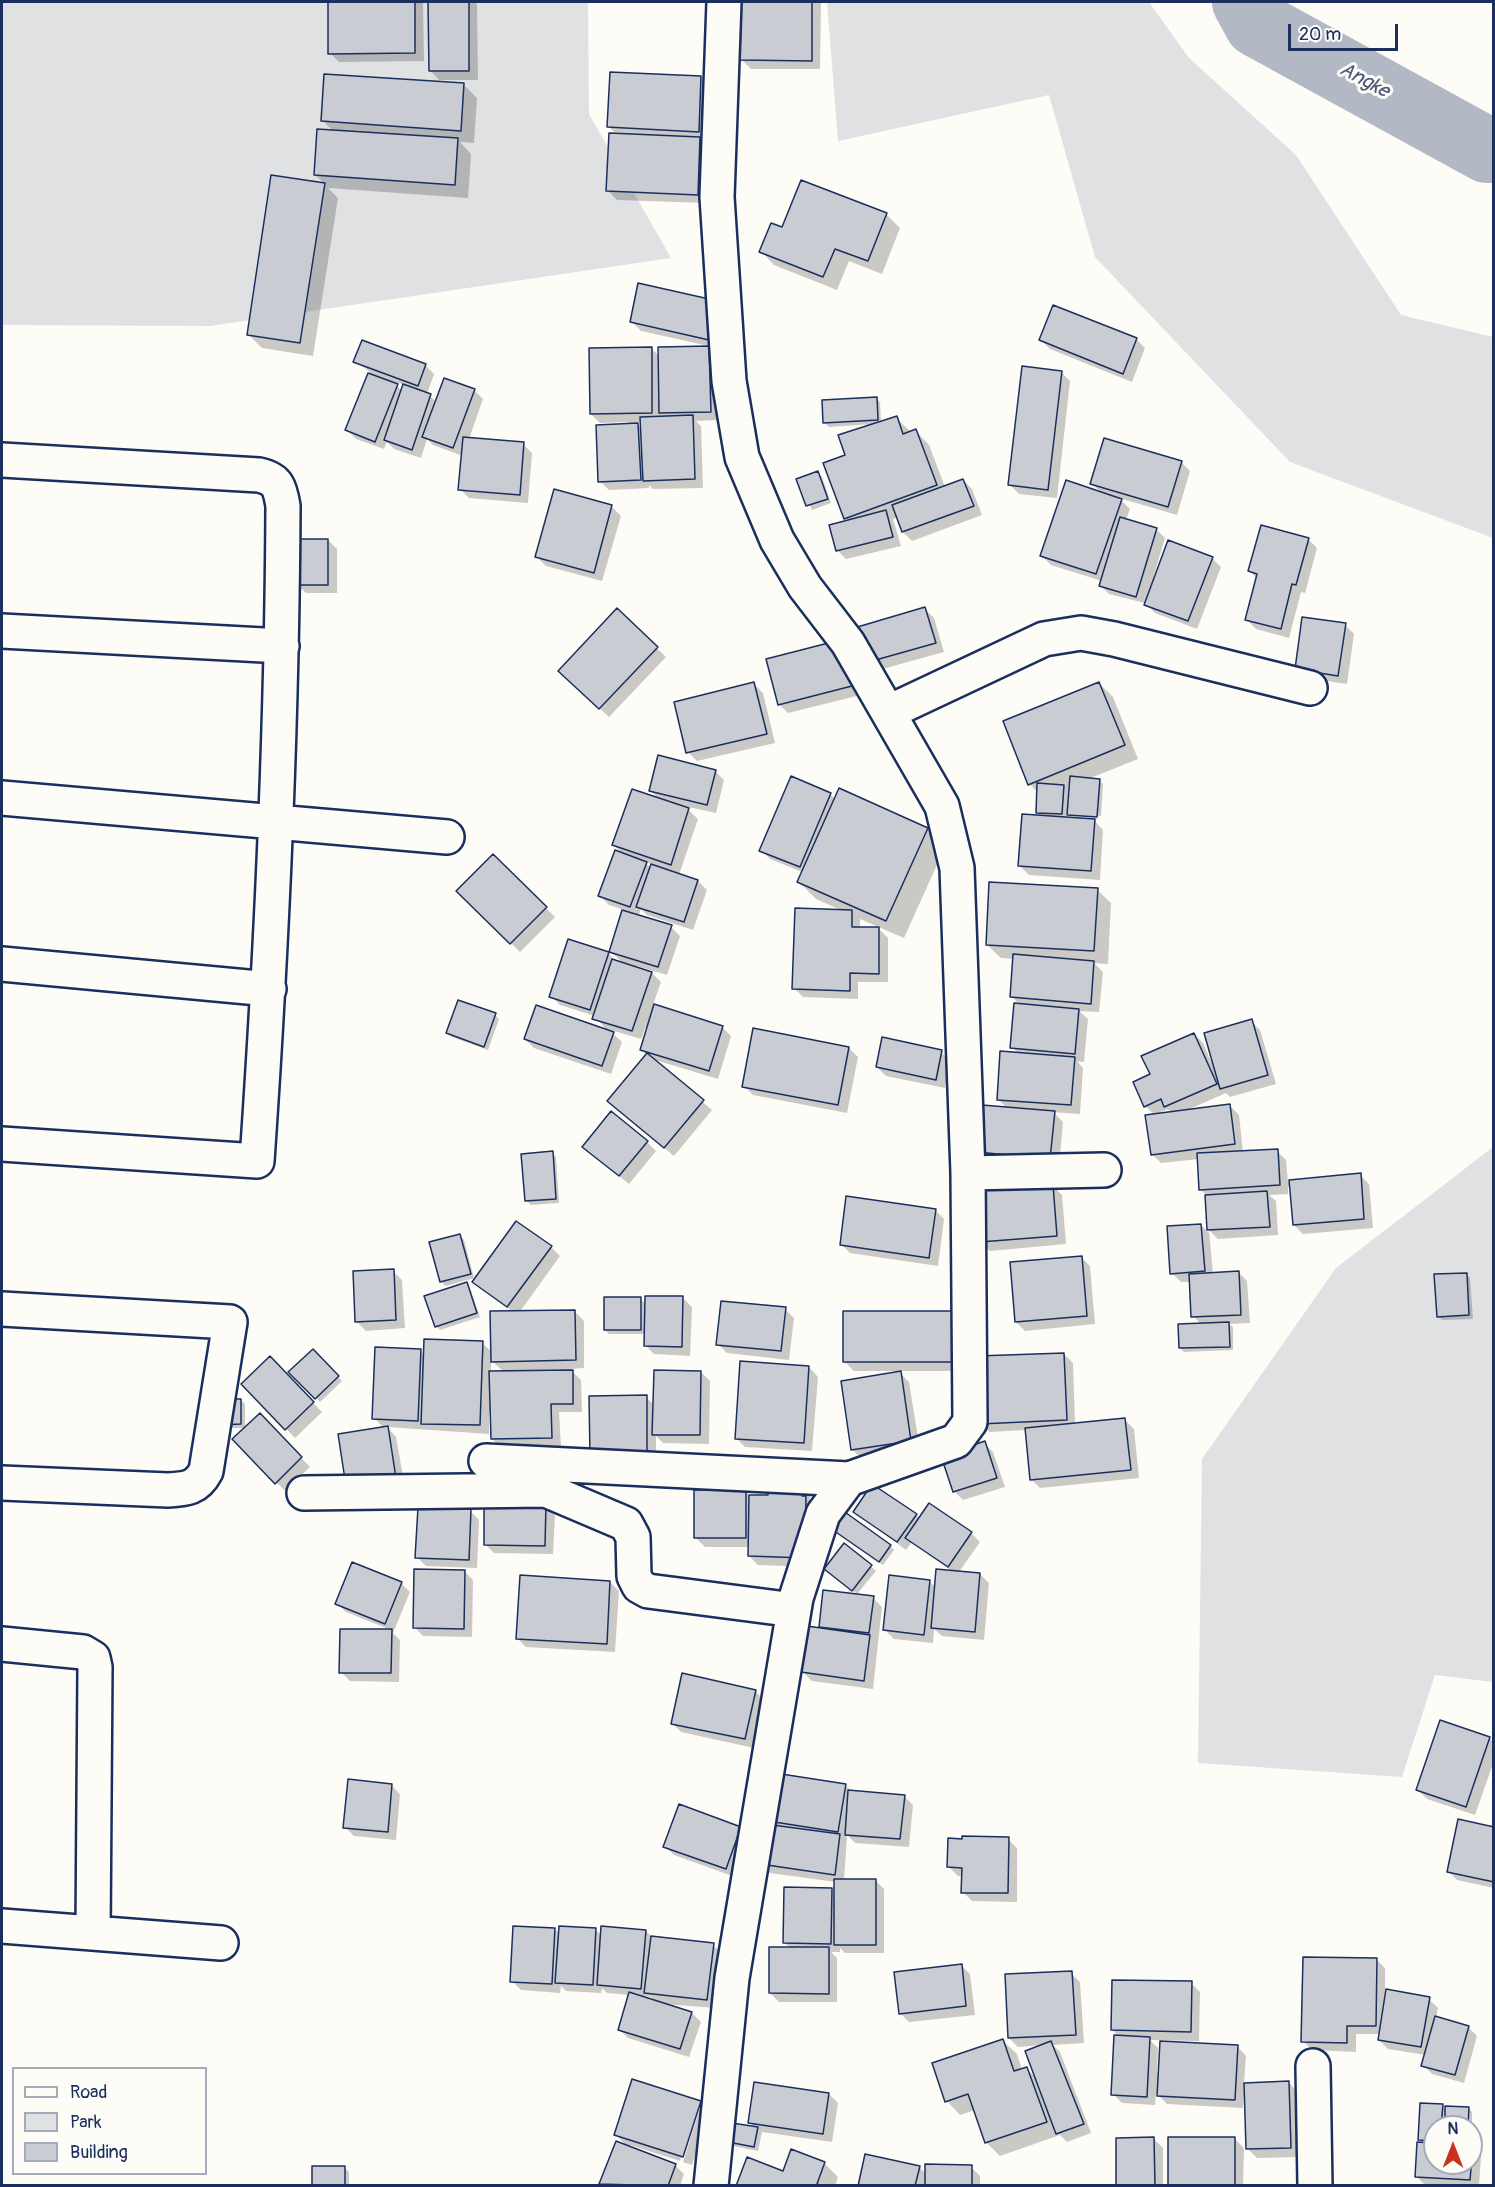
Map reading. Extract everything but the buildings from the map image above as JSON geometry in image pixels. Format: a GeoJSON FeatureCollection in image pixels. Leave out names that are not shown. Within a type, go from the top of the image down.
{"type":"FeatureCollection","features":[{"type":"Feature","properties":{"kind":"street"},"geometry":{"type":"LineString","coordinates":[[486,1461],[849,1479],[956,1441],[969,1422],[968,1173],[957,868],[942,806],[890,712],[848,643],[805,587],[777,540],[742,457],[729,381],[717,197],[724,2]]}},
{"type":"Feature","properties":{"kind":"street"},"geometry":{"type":"LineString","coordinates":[[2,461],[271,477],[280,487],[283,506],[282,646],[276,821],[268,950],[269,989],[257,1161],[2,1143]]}},
{"type":"Feature","properties":{"kind":"street"},"geometry":{"type":"LineString","coordinates":[[2,632],[282,646]]}},
{"type":"Feature","properties":{"kind":"street"},"geometry":{"type":"LineString","coordinates":[[890,712],[1044,639],[1080,633],[1114,639],[1310,688]]}},
{"type":"Feature","properties":{"kind":"street"},"geometry":{"type":"LineString","coordinates":[[2,798],[447,837]]}},
{"type":"Feature","properties":{"kind":"street"},"geometry":{"type":"LineString","coordinates":[[2,964],[269,989]]}},
{"type":"Feature","properties":{"kind":"street"},"geometry":{"type":"LineString","coordinates":[[968,1173],[1104,1170]]}},
{"type":"Feature","properties":{"kind":"street"},"geometry":{"type":"LineString","coordinates":[[2,1309],[230,1322],[206,1471],[200,1482],[189,1489],[168,1490],[2,1483]]}},
{"type":"Feature","properties":{"kind":"street"},"geometry":{"type":"LineString","coordinates":[[711,2186],[732,1978],[794,1610],[823,1514],[849,1479]]}},
{"type":"Feature","properties":{"kind":"street"},"geometry":{"type":"LineString","coordinates":[[304,1493],[546,1490],[626,1524],[633,1537],[634,1576],[639,1586],[648,1591],[794,1610]]}},
{"type":"Feature","properties":{"kind":"street"},"geometry":{"type":"LineString","coordinates":[[2,1644],[83,1652],[93,1658],[95,1667],[93,1934]]}},
{"type":"Feature","properties":{"kind":"street"},"geometry":{"type":"LineString","coordinates":[[2,1926],[221,1942]]}},
{"type":"Feature","properties":{"kind":"street"},"geometry":{"type":"LineString","coordinates":[[1313,2066],[1315,2186]]}},
{"type":"Feature","properties":{"kind":"green space"},"geometry":{"type":"Polygon","coordinates":[[[2,2],[588,2],[589,114],[671,258],[210,326],[2,325],[2,2]]]}},
{"type":"Feature","properties":{"kind":"green space"},"geometry":{"type":"Polygon","coordinates":[[[827,2],[1149,2],[1189,58],[1296,155],[1401,315],[1493,337],[1493,538],[1290,462],[1095,257],[1049,95],[838,141],[827,2]]]}},
{"type":"Feature","properties":{"kind":"green space"},"geometry":{"type":"Polygon","coordinates":[[[1493,1147],[1493,1682],[1435,1675],[1402,1777],[1198,1763],[1202,1459],[1336,1268],[1493,1147]]]}},
{"type":"Feature","properties":{"kind":"waterway","name":"Angke"},"geometry":{"type":"LineString","coordinates":[[1245,2],[1257,24],[1487,150],[1494,150]]}}]}
